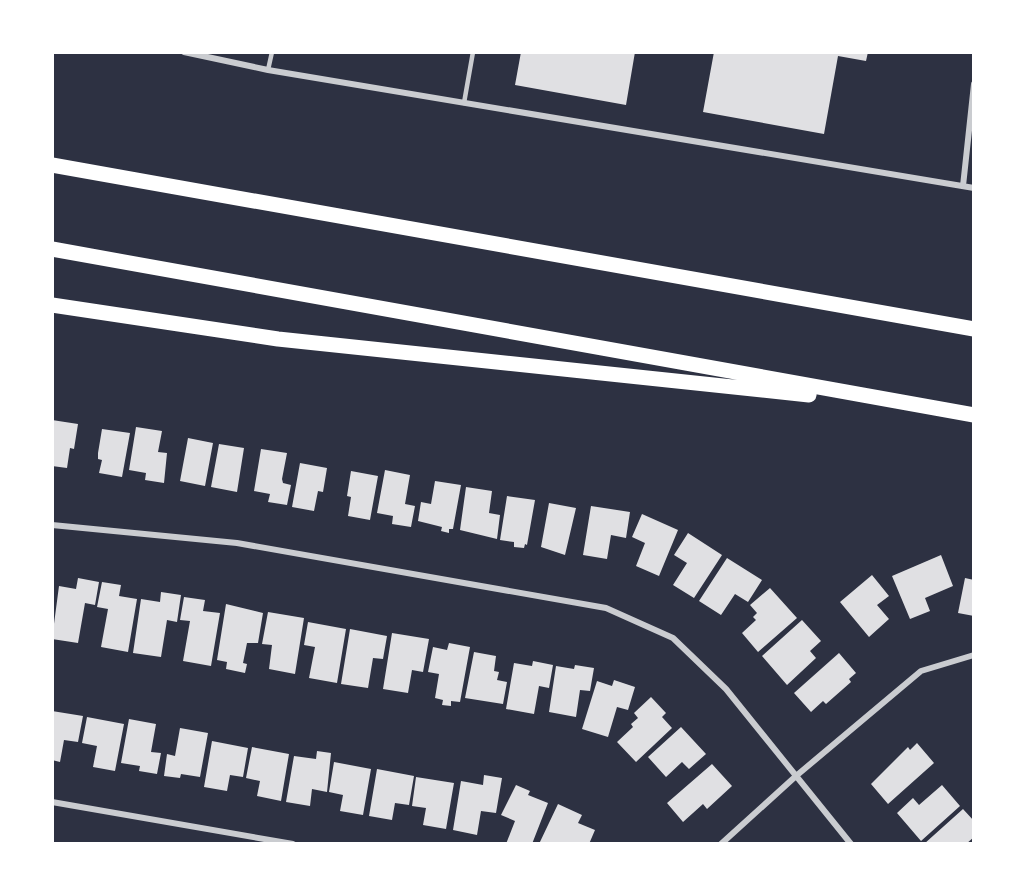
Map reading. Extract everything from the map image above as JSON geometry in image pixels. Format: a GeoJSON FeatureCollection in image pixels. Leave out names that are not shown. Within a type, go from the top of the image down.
{"type":"FeatureCollection","features":[{"type":"Feature","properties":{"kind":"highway"},"geometry":{"type":"LineString","coordinates":[[52,165],[974,329]]}},
{"type":"Feature","properties":{"kind":"highway"},"geometry":{"type":"LineString","coordinates":[[52,249],[974,415]]}},
{"type":"Feature","properties":{"kind":"highway"},"geometry":{"type":"LineString","coordinates":[[52,305],[278,339],[932,408]]}},
{"type":"Feature","properties":{"kind":"street"},"geometry":{"type":"LineString","coordinates":[[184,52],[207,55],[268,70],[974,188]]}},
{"type":"Feature","properties":{"kind":"street"},"geometry":{"type":"LineString","coordinates":[[963,186],[974,84]]}},
{"type":"Feature","properties":{"kind":"street"},"geometry":{"type":"LineString","coordinates":[[52,525],[237,543],[606,608],[673,638],[726,689],[851,843]]}},
{"type":"Feature","properties":{"kind":"street"},"geometry":{"type":"LineString","coordinates":[[721,843],[796,776],[921,671],[974,655]]}},
{"type":"Feature","properties":{"kind":"street"},"geometry":{"type":"LineString","coordinates":[[52,802],[293,843]]}},
{"type":"Feature","properties":{"kind":"lane"},"geometry":{"type":"LineString","coordinates":[[268,70],[272,52]]}},
{"type":"Feature","properties":{"kind":"lane"},"geometry":{"type":"LineString","coordinates":[[464,103],[473,52]]}},
{"type":"Feature","properties":{"kind":"building"},"geometry":{"type":"Polygon","coordinates":[[[521,52],[635,52],[626,105],[515,85],[521,52]]]}},
{"type":"Feature","properties":{"kind":"building"},"geometry":{"type":"Polygon","coordinates":[[[714,52],[868,52],[866,61],[838,56],[824,134],[703,112],[714,52]]]}},
{"type":"Feature","properties":{"kind":"building"},"geometry":{"type":"Polygon","coordinates":[[[52,420],[78,424],[74,449],[70,448],[67,468],[52,466],[52,420]]]}},
{"type":"Feature","properties":{"kind":"building"},"geometry":{"type":"Polygon","coordinates":[[[136,427],[162,431],[158,452],[167,453],[164,483],[145,480],[146,473],[129,470],[136,427]]]}},
{"type":"Feature","properties":{"kind":"building"},"geometry":{"type":"Polygon","coordinates":[[[102,429],[130,433],[122,477],[99,473],[102,460],[98,459],[98,453],[102,429]]]}},
{"type":"Feature","properties":{"kind":"building"},"geometry":{"type":"Polygon","coordinates":[[[188,438],[213,443],[205,486],[180,481],[188,438]]]}},
{"type":"Feature","properties":{"kind":"building"},"geometry":{"type":"Polygon","coordinates":[[[219,444],[244,448],[237,492],[211,487],[219,444]]]}},
{"type":"Feature","properties":{"kind":"building"},"geometry":{"type":"Polygon","coordinates":[[[261,449],[287,453],[282,479],[283,483],[291,485],[287,505],[268,502],[270,494],[254,491],[261,449]]]}},
{"type":"Feature","properties":{"kind":"building"},"geometry":{"type":"Polygon","coordinates":[[[300,463],[327,468],[323,492],[318,491],[314,511],[292,507],[300,463]]]}},
{"type":"Feature","properties":{"kind":"building"},"geometry":{"type":"Polygon","coordinates":[[[385,470],[410,475],[405,504],[415,506],[411,527],[392,524],[393,516],[377,513],[385,470]]]}},
{"type":"Feature","properties":{"kind":"building"},"geometry":{"type":"Polygon","coordinates":[[[351,471],[378,476],[370,520],[348,516],[351,497],[347,496],[351,471]]]}},
{"type":"Feature","properties":{"kind":"building"},"geometry":{"type":"Polygon","coordinates":[[[435,481],[461,485],[453,529],[449,529],[449,533],[441,531],[442,527],[418,521],[421,502],[431,504],[435,481]]]}},
{"type":"Feature","properties":{"kind":"building"},"geometry":{"type":"Polygon","coordinates":[[[466,487],[492,491],[489,513],[500,515],[497,539],[460,530],[466,487]]]}},
{"type":"Feature","properties":{"kind":"building"},"geometry":{"type":"Polygon","coordinates":[[[507,496],[535,500],[527,545],[525,544],[524,548],[514,547],[514,542],[500,540],[507,496]]]}},
{"type":"Feature","properties":{"kind":"building"},"geometry":{"type":"Polygon","coordinates":[[[549,503],[576,508],[565,555],[541,547],[549,503]]]}},
{"type":"Feature","properties":{"kind":"building"},"geometry":{"type":"Polygon","coordinates":[[[591,506],[630,512],[626,538],[611,535],[607,559],[583,555],[591,506]]]}},
{"type":"Feature","properties":{"kind":"building"},"geometry":{"type":"Polygon","coordinates":[[[642,514],[678,530],[659,576],[636,566],[645,543],[632,537],[642,514]]]}},
{"type":"Feature","properties":{"kind":"building"},"geometry":{"type":"Polygon","coordinates":[[[688,533],[722,555],[694,598],[673,585],[687,563],[674,555],[688,533]]]}},
{"type":"Feature","properties":{"kind":"building"},"geometry":{"type":"Polygon","coordinates":[[[941,555],[953,586],[925,598],[930,611],[910,619],[892,576],[941,555]]]}},
{"type":"Feature","properties":{"kind":"building"},"geometry":{"type":"Polygon","coordinates":[[[727,558],[762,580],[748,602],[735,594],[721,615],[699,601],[727,558]]]}},
{"type":"Feature","properties":{"kind":"building"},"geometry":{"type":"Polygon","coordinates":[[[872,575],[889,596],[877,605],[889,619],[869,637],[840,602],[872,575]]]}},
{"type":"Feature","properties":{"kind":"building"},"geometry":{"type":"Polygon","coordinates":[[[78,578],[99,582],[95,605],[85,603],[78,643],[52,639],[59,586],[76,589],[78,578]]]}},
{"type":"Feature","properties":{"kind":"building"},"geometry":{"type":"Polygon","coordinates":[[[965,578],[974,580],[974,616],[958,613],[965,578]]]}},
{"type":"Feature","properties":{"kind":"building"},"geometry":{"type":"Polygon","coordinates":[[[102,582],[121,585],[119,596],[137,599],[128,652],[101,647],[108,609],[97,607],[102,582]]]}},
{"type":"Feature","properties":{"kind":"building"},"geometry":{"type":"Polygon","coordinates":[[[770,588],[797,618],[758,652],[742,633],[756,620],[753,617],[757,613],[750,605],[770,588]]]}},
{"type":"Feature","properties":{"kind":"building"},"geometry":{"type":"Polygon","coordinates":[[[161,592],[181,595],[177,622],[167,620],[161,657],[133,653],[141,599],[160,602],[161,592]]]}},
{"type":"Feature","properties":{"kind":"building"},"geometry":{"type":"Polygon","coordinates":[[[184,597],[205,600],[203,611],[220,613],[211,666],[183,661],[190,621],[180,620],[184,597]]]}},
{"type":"Feature","properties":{"kind":"building"},"geometry":{"type":"Polygon","coordinates":[[[226,604],[263,613],[258,643],[247,643],[243,663],[247,664],[245,673],[226,669],[227,662],[217,660],[226,604]]]}},
{"type":"Feature","properties":{"kind":"building"},"geometry":{"type":"Polygon","coordinates":[[[268,612],[304,618],[295,674],[269,669],[272,645],[262,644],[268,612]]]}},
{"type":"Feature","properties":{"kind":"building"},"geometry":{"type":"Polygon","coordinates":[[[802,620],[821,641],[810,651],[816,658],[787,685],[762,656],[802,620]]]}},
{"type":"Feature","properties":{"kind":"building"},"geometry":{"type":"Polygon","coordinates":[[[308,622],[346,629],[337,683],[309,678],[315,647],[304,645],[308,622]]]}},
{"type":"Feature","properties":{"kind":"building"},"geometry":{"type":"Polygon","coordinates":[[[350,629],[387,636],[383,659],[373,658],[368,688],[341,684],[350,629]]]}},
{"type":"Feature","properties":{"kind":"building"},"geometry":{"type":"Polygon","coordinates":[[[392,633],[429,639],[423,672],[412,670],[408,693],[383,689],[392,633]]]}},
{"type":"Feature","properties":{"kind":"building"},"geometry":{"type":"Polygon","coordinates":[[[449,643],[470,647],[460,702],[451,701],[451,706],[442,705],[443,700],[435,698],[439,674],[428,672],[433,647],[447,650],[449,643]]]}},
{"type":"Feature","properties":{"kind":"building"},"geometry":{"type":"Polygon","coordinates":[[[474,652],[496,656],[494,671],[499,672],[497,680],[507,682],[503,704],[465,698],[474,652]]]}},
{"type":"Feature","properties":{"kind":"building"},"geometry":{"type":"Polygon","coordinates":[[[839,653],[856,673],[849,679],[851,682],[826,704],[823,701],[811,712],[794,693],[839,653]]]}},
{"type":"Feature","properties":{"kind":"building"},"geometry":{"type":"Polygon","coordinates":[[[533,661],[553,665],[549,688],[539,686],[534,714],[506,709],[514,663],[532,666],[533,661]]]}},
{"type":"Feature","properties":{"kind":"building"},"geometry":{"type":"Polygon","coordinates":[[[575,665],[594,668],[590,691],[580,690],[576,717],[549,712],[556,666],[574,669],[575,665]]]}},
{"type":"Feature","properties":{"kind":"building"},"geometry":{"type":"Polygon","coordinates":[[[614,680],[635,687],[628,710],[617,707],[608,737],[582,729],[597,681],[612,686],[614,680]]]}},
{"type":"Feature","properties":{"kind":"building"},"geometry":{"type":"Polygon","coordinates":[[[651,697],[666,713],[662,717],[672,728],[636,762],[617,742],[633,727],[631,724],[638,718],[634,713],[651,697]]]}},
{"type":"Feature","properties":{"kind":"building"},"geometry":{"type":"Polygon","coordinates":[[[52,711],[83,716],[78,742],[64,740],[60,762],[52,760],[52,711]]]}},
{"type":"Feature","properties":{"kind":"building"},"geometry":{"type":"Polygon","coordinates":[[[87,717],[124,724],[115,771],[93,767],[97,746],[82,743],[87,717]]]}},
{"type":"Feature","properties":{"kind":"building"},"geometry":{"type":"Polygon","coordinates":[[[129,719],[156,724],[151,752],[161,753],[157,774],[139,771],[140,766],[121,763],[129,719]]]}},
{"type":"Feature","properties":{"kind":"building"},"geometry":{"type":"Polygon","coordinates":[[[681,727],[706,754],[689,769],[682,762],[666,777],[648,757],[681,727]]]}},
{"type":"Feature","properties":{"kind":"building"},"geometry":{"type":"Polygon","coordinates":[[[180,728],[208,733],[200,777],[181,774],[180,778],[164,776],[167,754],[175,756],[180,728]]]}},
{"type":"Feature","properties":{"kind":"building"},"geometry":{"type":"Polygon","coordinates":[[[212,741],[248,748],[243,777],[230,775],[227,791],[204,787],[212,741]]]}},
{"type":"Feature","properties":{"kind":"building"},"geometry":{"type":"Polygon","coordinates":[[[917,743],[934,763],[888,804],[871,784],[908,747],[910,750],[917,743]]]}},
{"type":"Feature","properties":{"kind":"building"},"geometry":{"type":"Polygon","coordinates":[[[252,747],[289,754],[281,801],[257,796],[260,781],[246,778],[252,747]]]}},
{"type":"Feature","properties":{"kind":"building"},"geometry":{"type":"Polygon","coordinates":[[[317,751],[331,753],[327,792],[312,789],[310,806],[286,802],[294,756],[316,759],[317,751]]]}},
{"type":"Feature","properties":{"kind":"building"},"geometry":{"type":"Polygon","coordinates":[[[334,762],[371,769],[363,815],[340,811],[343,795],[329,792],[334,762]]]}},
{"type":"Feature","properties":{"kind":"building"},"geometry":{"type":"Polygon","coordinates":[[[712,764],[732,786],[707,809],[703,804],[683,822],[667,803],[712,764]]]}},
{"type":"Feature","properties":{"kind":"building"},"geometry":{"type":"Polygon","coordinates":[[[377,769],[414,776],[409,805],[395,803],[392,820],[369,816],[377,769]]]}},
{"type":"Feature","properties":{"kind":"building"},"geometry":{"type":"Polygon","coordinates":[[[484,775],[502,778],[496,813],[481,811],[477,835],[453,830],[461,781],[483,785],[484,775]]]}},
{"type":"Feature","properties":{"kind":"building"},"geometry":{"type":"Polygon","coordinates":[[[416,777],[454,783],[446,829],[423,825],[426,808],[412,806],[416,777]]]}},
{"type":"Feature","properties":{"kind":"building"},"geometry":{"type":"Polygon","coordinates":[[[516,785],[530,791],[528,795],[548,803],[532,844],[506,844],[515,821],[501,815],[516,785]]]}},
{"type":"Feature","properties":{"kind":"building"},"geometry":{"type":"Polygon","coordinates":[[[942,785],[960,806],[921,841],[897,813],[913,798],[919,805],[942,785]]]}},
{"type":"Feature","properties":{"kind":"building"},"geometry":{"type":"Polygon","coordinates":[[[558,804],[582,815],[578,823],[595,830],[589,844],[539,844],[558,804]]]}},
{"type":"Feature","properties":{"kind":"building"},"geometry":{"type":"Polygon","coordinates":[[[963,809],[974,821],[974,837],[966,844],[924,844],[963,809]]]}}]}
